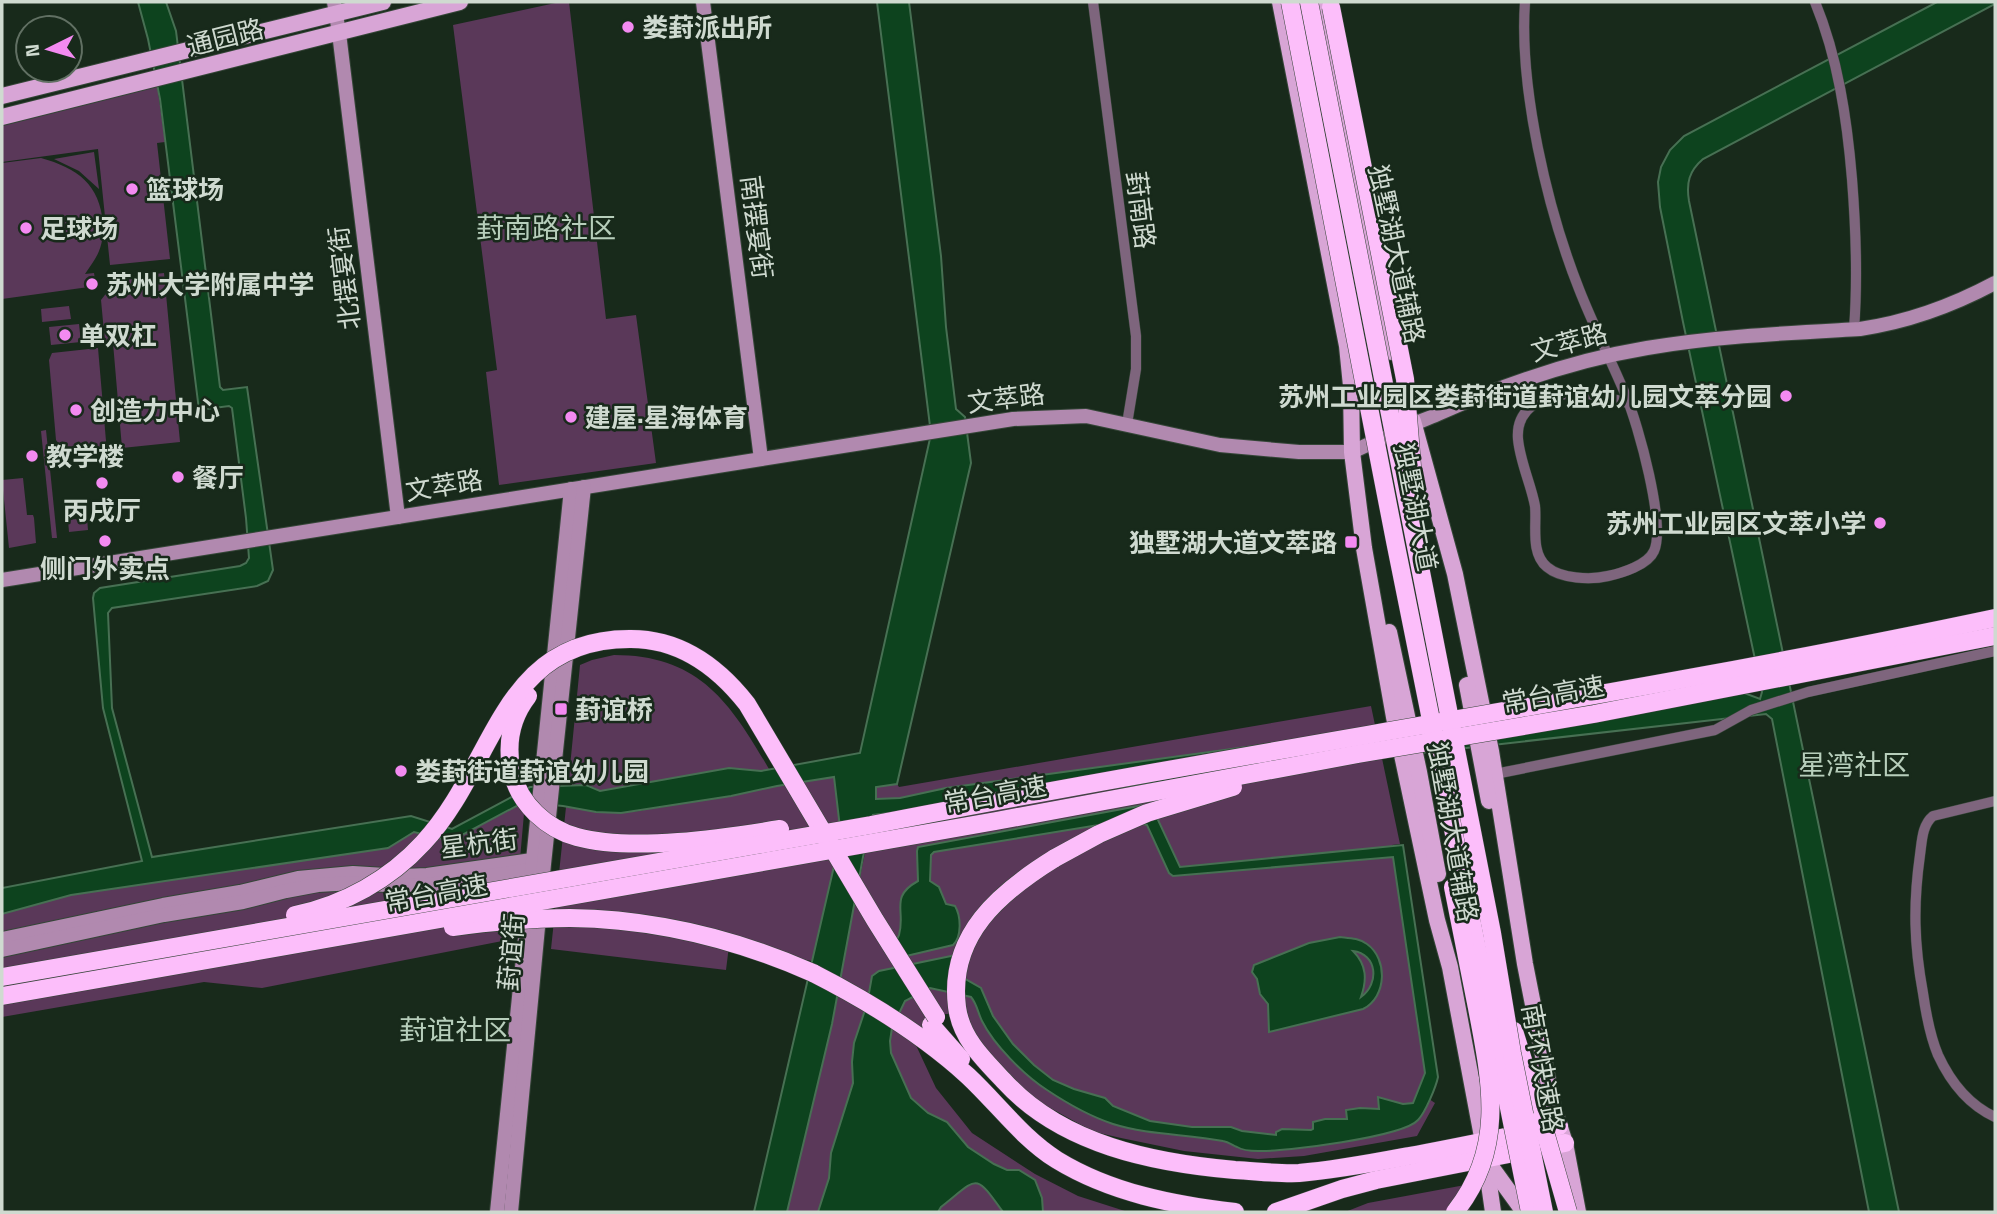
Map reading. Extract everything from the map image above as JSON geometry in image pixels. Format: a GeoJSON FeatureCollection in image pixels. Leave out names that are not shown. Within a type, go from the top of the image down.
{"type":"FeatureCollection","features":[{"type":"Feature","properties":{"kind":"highway","name":"独墅湖大道"},"geometry":{"type":"LineString","coordinates":[[1290,2],[1448,806],[1484,936]]}},
{"type":"Feature","properties":{"kind":"highway","name":"独墅湖大道"},"geometry":{"type":"LineString","coordinates":[[1308,2],[1417,556],[1484,936]]}},
{"type":"Feature","properties":{"kind":"highway"},"geometry":{"type":"LineString","coordinates":[[1327,3],[1405,379],[1417,556]]}},
{"type":"Feature","properties":{"kind":"highway"},"geometry":{"type":"LineString","coordinates":[[1369,405],[1383,526],[1490,1084],[1491,1116],[1486,1149],[1475,1180],[1455,1212]]}},
{"type":"Feature","properties":{"kind":"highway","name":"常台高速"},"geometry":{"type":"LineString","coordinates":[[2,975],[858,828],[1591,696],[1995,618]]}},
{"type":"Feature","properties":{"kind":"highway","name":"常台高速"},"geometry":{"type":"LineString","coordinates":[[2,996],[1594,714],[1995,636]]}},
{"type":"Feature","properties":{"kind":"highway"},"geometry":{"type":"LineString","coordinates":[[2,975],[309,912],[361,891],[401,864],[435,830],[466,784],[505,710],[542,667],[558,655],[582,645],[638,639],[668,645],[698,658],[741,696],[754,713],[874,920],[930,1028],[1041,1113],[1101,1144],[1130,1153],[1204,1167],[1273,1173],[1297,1173],[1484,1151]]}},
{"type":"Feature","properties":{"kind":"highway"},"geometry":{"type":"LineString","coordinates":[[975,805],[849,818],[813,824],[801,826],[789,828],[766,832],[696,840],[646,843],[600,841],[576,837],[558,830],[528,805],[512,772],[509,753],[511,734],[516,715],[532,691],[557,668],[586,654],[617,648],[646,648],[677,656],[703,670],[735,700],[748,719],[803,811],[809,822],[816,834],[828,856],[867,923],[930,1028],[979,1077],[1004,1112],[1031,1142],[1059,1161],[1133,1194],[1200,1208],[1235,1212]]}},
{"type":"Feature","properties":{"kind":"highway"},"geometry":{"type":"LineString","coordinates":[[1016,1094],[971,1044],[960,1021],[956,975],[964,946],[975,927],[1001,897],[1030,874],[1099,834],[1166,806],[1249,783],[1488,740],[1594,714]]}},
{"type":"Feature","properties":{"kind":"highway"},"geometry":{"type":"LineString","coordinates":[[286,946],[544,919],[593,919],[649,925],[708,936],[780,958],[856,996],[905,1026],[930,1028]]}},
{"type":"Feature","properties":{"kind":"highway","name":"南环快速路"},"geometry":{"type":"LineString","coordinates":[[1484,936],[1503,992],[1512,1053],[1544,1212]]}},
{"type":"Feature","properties":{"kind":"highway","name":"南环快速路"},"geometry":{"type":"LineString","coordinates":[[1484,936],[1530,1212]]}},
{"type":"Feature","properties":{"kind":"highway"},"geometry":{"type":"LineString","coordinates":[[1503,992],[1568,1212]]}},
{"type":"Feature","properties":{"kind":"highway"},"geometry":{"type":"LineString","coordinates":[[1541,1118],[1557,1212]]}},
{"type":"Feature","properties":{"kind":"highway"},"geometry":{"type":"LineString","coordinates":[[1276,1212],[1342,1189],[1484,1151],[1562,1135]]}},
{"type":"Feature","properties":{"kind":"main road","name":"通园路"},"geometry":{"type":"LineString","coordinates":[[2,96],[182,52],[335,8],[383,2]]}},
{"type":"Feature","properties":{"kind":"main road","name":"通园路"},"geometry":{"type":"LineString","coordinates":[[2,117],[460,2]]}},
{"type":"Feature","properties":{"kind":"main road","name":"南摆宴街"},"geometry":{"type":"LineString","coordinates":[[703,2],[761,459]]}},
{"type":"Feature","properties":{"kind":"main road","name":"独墅湖大道辅路"},"geometry":{"type":"LineString","coordinates":[[1280,2],[1343,321],[1350,368],[1352,452],[1358,500],[1370,545],[1413,773],[1437,920],[1450,967],[1484,1151],[1493,1212]]}},
{"type":"Feature","properties":{"kind":"main road","name":"独墅湖大道辅路"},"geometry":{"type":"LineString","coordinates":[[1327,3],[1387,335],[1455,574],[1477,711],[1525,964],[1553,1106],[1562,1135],[1578,1212]]}},
{"type":"Feature","properties":{"kind":"main road","name":"北摆宴街"},"geometry":{"type":"LineString","coordinates":[[335,8],[398,517]]}},
{"type":"Feature","properties":{"kind":"main road","name":"文萃路"},"geometry":{"type":"LineString","coordinates":[[2,580],[1013,419],[1086,416],[1239,448],[1352,452],[1414,423],[1529,378],[1607,356],[1727,337],[1854,329],[1896,323],[1922,316],[1995,283]]}},
{"type":"Feature","properties":{"kind":"main road"},"geometry":{"type":"LineString","coordinates":[[1350,368],[1359,388],[1373,404],[1414,423]]}},
{"type":"Feature","properties":{"kind":"main road","name":"葑谊街"},"geometry":{"type":"LineString","coordinates":[[498,1212],[578,488]]}},
{"type":"Feature","properties":{"kind":"main road","name":"独墅湖大道辅路"},"geometry":{"type":"LineString","coordinates":[[1486,752],[1495,774],[1525,964]]}},
{"type":"Feature","properties":{"kind":"main road","name":"葑谊街"},"geometry":{"type":"LineString","coordinates":[[511,1212],[536,865]]}},
{"type":"Feature","properties":{"kind":"main road","name":"星杭街"},"geometry":{"type":"LineString","coordinates":[[2,939],[317,875],[427,875],[536,865]]}},
{"type":"Feature","properties":{"kind":"main road","name":"星杭街"},"geometry":{"type":"LineString","coordinates":[[2,950],[318,885],[428,885],[536,865]]}},
{"type":"Feature","properties":{"kind":"main road"},"geometry":{"type":"LineString","coordinates":[[1484,1151],[1524,1212]]}},
{"type":"Feature","properties":{"kind":"street","name":"葑南路"},"geometry":{"type":"LineString","coordinates":[[1093,2],[1136,336],[1136,369],[1127,424]]}},
{"type":"Feature","properties":{"kind":"street"},"geometry":{"type":"LineString","coordinates":[[1525,2],[1528,84],[1545,176],[1570,264],[1629,403],[1642,442],[1651,482],[1657,533],[1655,550],[1651,557],[1639,565],[1604,577],[1581,577],[1551,570],[1541,561],[1536,546],[1535,506],[1518,441],[1520,420],[1533,404],[1565,395],[1588,394],[1629,403]]}},
{"type":"Feature","properties":{"kind":"street"},"geometry":{"type":"LineString","coordinates":[[1815,2],[1833,52],[1848,141],[1858,280],[1854,329]]}},
{"type":"Feature","properties":{"kind":"street"},"geometry":{"type":"LineString","coordinates":[[1495,774],[1715,730],[1751,710],[1808,692],[1995,651]]}},
{"type":"Feature","properties":{"kind":"street"},"geometry":{"type":"LineString","coordinates":[[1995,801],[1930,819],[1923,833],[1914,911],[1923,999],[1937,1052],[1950,1077],[1968,1098],[1995,1117]]}},
{"type":"Feature","properties":{"kind":"shaded area"},"geometry":{"type":"Polygon","coordinates":[[[138,2],[166,2],[176,31],[220,387],[223,390],[247,387],[273,570],[268,581],[257,586],[112,608],[108,613],[112,708],[152,857],[411,816],[452,829],[530,787],[586,785],[600,791],[729,768],[761,771],[860,753],[931,434],[877,2],[909,2],[941,256],[956,409],[965,417],[971,463],[897,784],[876,787],[876,799],[900,798],[946,788],[1275,743],[1739,691],[1760,699],[1762,692],[1660,207],[1658,182],[1661,167],[1670,150],[1684,136],[1937,2],[1995,2],[1703,159],[1692,173],[1688,189],[1899,1212],[1869,1212],[1772,719],[1766,714],[873,815],[832,1024],[787,1212],[754,1212],[841,836],[834,777],[621,813],[524,802],[451,841],[414,832],[388,848],[71,895],[2,914],[2,888],[142,861],[103,708],[94,593],[100,588],[240,566],[249,558],[232,408],[229,406],[199,410],[160,99],[138,2]]]}},
{"type":"Feature","properties":{"kind":"shaded area"},"geometry":{"type":"Polygon","coordinates":[[[569,2],[606,319],[636,315],[656,463],[499,485],[486,372],[497,370],[453,25],[569,2]]]}},
{"type":"Feature","properties":{"kind":"shaded area"},"geometry":{"type":"Polygon","coordinates":[[[157,84],[165,142],[157,143],[170,259],[110,265],[98,149],[2,162],[2,122],[157,84]]]}},
{"type":"Feature","properties":{"kind":"shaded area"},"geometry":{"type":"Polygon","coordinates":[[[94,152],[99,189],[79,171],[54,159],[94,152]]]}},
{"type":"Feature","properties":{"kind":"shaded area"},"geometry":{"type":"Polygon","coordinates":[[[41,158],[76,173],[92,188],[97,198],[103,224],[102,241],[98,254],[85,274],[94,273],[96,286],[2,299],[2,163],[41,158]]]}},
{"type":"Feature","properties":{"kind":"shaded area"},"geometry":{"type":"Polygon","coordinates":[[[164,273],[180,442],[122,448],[113,343],[105,343],[101,300],[118,278],[164,273]]]}},
{"type":"Feature","properties":{"kind":"shaded area"},"geometry":{"type":"Polygon","coordinates":[[[69,306],[71,319],[42,322],[41,309],[69,306]]]}},
{"type":"Feature","properties":{"kind":"shaded area","name":"单双杠"},"geometry":{"type":"Polygon","coordinates":[[[79,324],[81,342],[51,345],[49,327],[79,324]]]}},
{"type":"Feature","properties":{"kind":"shaded area","name":"创造力中心"},"geometry":{"type":"Polygon","coordinates":[[[98,348],[106,441],[102,447],[63,449],[56,440],[49,360],[52,353],[98,348]]]}},
{"type":"Feature","properties":{"kind":"shaded area"},"geometry":{"type":"Polygon","coordinates":[[[46,430],[57,538],[52,538],[41,431],[46,430]]]}},
{"type":"Feature","properties":{"kind":"shaded area"},"geometry":{"type":"Polygon","coordinates":[[[23,478],[27,515],[33,515],[34,518],[36,543],[9,548],[2,480],[23,478]]]}},
{"type":"Feature","properties":{"kind":"shaded area"},"geometry":{"type":"Polygon","coordinates":[[[87,518],[88,530],[69,532],[68,520],[87,518]]]}},
{"type":"Feature","properties":{"kind":"shaded area"},"geometry":{"type":"Polygon","coordinates":[[[614,655],[643,657],[669,663],[690,673],[725,703],[769,769],[761,771],[729,768],[600,791],[593,787],[568,787],[580,665],[614,655]]]}},
{"type":"Feature","properties":{"kind":"shaded area"},"geometry":{"type":"Polygon","coordinates":[[[1371,706],[1400,844],[1392,845],[1393,856],[1429,1099],[1435,1103],[1417,1136],[1304,1156],[1258,1159],[1184,1151],[1099,1133],[1034,1099],[982,1052],[967,1014],[944,1014],[914,1041],[936,1088],[972,1133],[1035,1174],[1078,1196],[1128,1212],[787,1212],[873,815],[876,787],[897,784],[899,787],[1371,706]]]}},
{"type":"Feature","properties":{"kind":"shaded area"},"geometry":{"type":"Polygon","coordinates":[[[834,777],[841,836],[812,961],[729,946],[726,970],[551,949],[566,807],[607,813],[640,811],[834,777]]]}},
{"type":"Feature","properties":{"kind":"shaded area"},"geometry":{"type":"Polygon","coordinates":[[[525,802],[513,939],[262,988],[204,982],[2,1017],[2,914],[71,895],[388,848],[414,832],[451,841],[525,802]]]}},
{"type":"Feature","properties":{"kind":"shaded area"},"geometry":{"type":"Polygon","coordinates":[[[1144,805],[1152,807],[1180,867],[1403,845],[1438,1077],[1421,1117],[1408,1126],[1367,1138],[1271,1151],[1247,1150],[1223,1141],[1126,1128],[1079,1109],[1029,1076],[994,1040],[971,997],[930,988],[905,1001],[892,1028],[891,1053],[911,1098],[928,1113],[947,1122],[968,1147],[994,1164],[1007,1170],[1019,1170],[1035,1180],[1042,1198],[1043,1212],[1003,1212],[986,1190],[975,1183],[938,1212],[818,1212],[829,1178],[831,1153],[853,1083],[854,1043],[867,1004],[872,976],[879,971],[951,956],[955,956],[962,977],[981,988],[993,1016],[1013,1044],[1034,1065],[1053,1080],[1105,1098],[1113,1106],[1150,1121],[1192,1127],[1231,1127],[1276,1135],[1276,1132],[1282,1129],[1311,1130],[1313,1122],[1325,1119],[1347,1119],[1346,1110],[1379,1109],[1378,1097],[1403,1104],[1413,1103],[1425,1073],[1393,857],[1173,876],[1169,873],[1147,825],[1129,820],[934,852],[931,855],[930,881],[939,887],[946,904],[955,906],[957,910],[958,937],[953,945],[902,957],[890,950],[901,926],[901,899],[909,887],[918,881],[918,847],[1144,805]]]}},
{"type":"Feature","properties":{"kind":"shaded area"},"geometry":{"type":"Polygon","coordinates":[[[1340,937],[1357,939],[1367,944],[1379,959],[1381,968],[1382,978],[1377,996],[1363,1009],[1269,1032],[1268,1004],[1260,994],[1257,979],[1252,972],[1254,965],[1309,943],[1340,937]],[[1353,951],[1361,962],[1364,973],[1361,997],[1371,984],[1373,970],[1367,957],[1353,951]]]}},
{"type":"Feature","properties":{"kind":"shaded area"},"geometry":{"type":"Polygon","coordinates":[[[1465,1185],[1470,1212],[1345,1212],[1368,1203],[1465,1185]]]}},
{"type":"Feature","properties":{"kind":"place","name":"娄葑派出所"},"geometry":{"type":"Point","coordinates":[628,27]}},
{"type":"Feature","properties":{"kind":"place","name":"篮球场"},"geometry":{"type":"Point","coordinates":[132,189]}},
{"type":"Feature","properties":{"kind":"place","name":"足球场"},"geometry":{"type":"Point","coordinates":[26,228]}},
{"type":"Feature","properties":{"kind":"place","name":"苏州大学附属中学"},"geometry":{"type":"Point","coordinates":[92,284]}},
{"type":"Feature","properties":{"kind":"place","name":"单双杠"},"geometry":{"type":"Point","coordinates":[65,335]}},
{"type":"Feature","properties":{"kind":"place","name":"苏州工业园区娄葑街道葑谊幼儿园文萃分园"},"geometry":{"type":"Point","coordinates":[1786,396]}},
{"type":"Feature","properties":{"kind":"place","name":"创造力中心"},"geometry":{"type":"Point","coordinates":[76,410]}},
{"type":"Feature","properties":{"kind":"place","name":"建屋·星海体育"},"geometry":{"type":"Point","coordinates":[571,417]}},
{"type":"Feature","properties":{"kind":"place","name":"教学楼"},"geometry":{"type":"Point","coordinates":[32,456]}},
{"type":"Feature","properties":{"kind":"place","name":"餐厅"},"geometry":{"type":"Point","coordinates":[178,477]}},
{"type":"Feature","properties":{"kind":"place","name":"丙戌厅"},"geometry":{"type":"Point","coordinates":[102,483]}},
{"type":"Feature","properties":{"kind":"place","name":"苏州工业园区文萃小学"},"geometry":{"type":"Point","coordinates":[1880,523]}},
{"type":"Feature","properties":{"kind":"place","name":"侧门外卖点"},"geometry":{"type":"Point","coordinates":[105,541]}},
{"type":"Feature","properties":{"kind":"place","name":"独墅湖大道文萃路"},"geometry":{"type":"Point","coordinates":[1351,542]}},
{"type":"Feature","properties":{"kind":"place","name":"葑谊桥"},"geometry":{"type":"Point","coordinates":[561,709]}},
{"type":"Feature","properties":{"kind":"place","name":"娄葑街道葑谊幼儿园"},"geometry":{"type":"Point","coordinates":[401,771]}},
{"type":"Feature","properties":{"kind":"district","name":"葑南路社区"},"geometry":{"type":"Point","coordinates":[546,227]}},
{"type":"Feature","properties":{"kind":"district","name":"星湾社区"},"geometry":{"type":"Point","coordinates":[1854,764]}},
{"type":"Feature","properties":{"kind":"district","name":"葑谊社区"},"geometry":{"type":"Point","coordinates":[455,1029]}}]}
